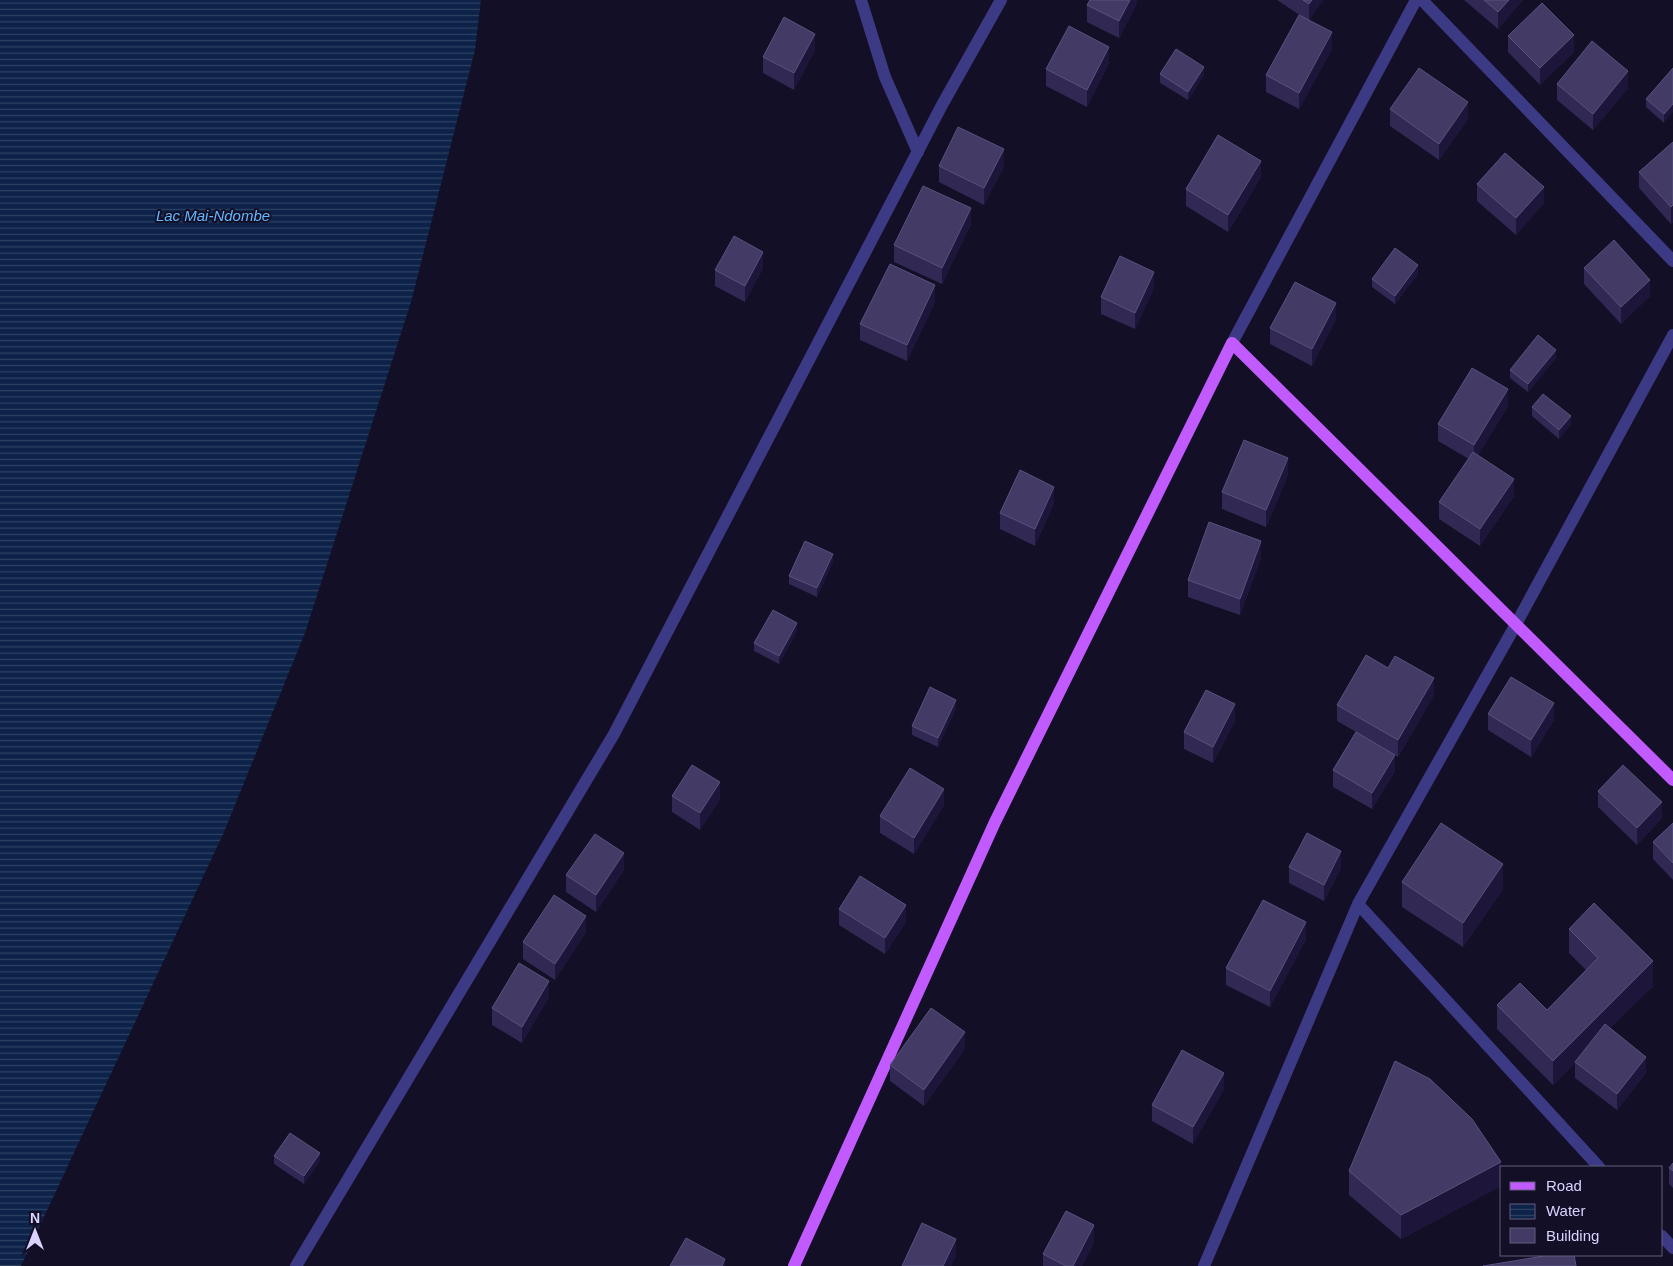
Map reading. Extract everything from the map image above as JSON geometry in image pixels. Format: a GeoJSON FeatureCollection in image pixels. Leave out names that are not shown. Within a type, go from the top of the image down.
{"type":"FeatureCollection","features":[{"type":"Feature","properties":{"kind":"main road"},"geometry":{"type":"LineString","coordinates":[[794,1266],[995,822],[1232,343],[1515,626],[1673,780]]}},
{"type":"Feature","properties":{"kind":"street"},"geometry":{"type":"LineString","coordinates":[[861,0],[885,77],[918,152]]}},
{"type":"Feature","properties":{"kind":"street"},"geometry":{"type":"LineString","coordinates":[[296,1266],[614,734],[918,152],[1001,0]]}},
{"type":"Feature","properties":{"kind":"street"},"geometry":{"type":"LineString","coordinates":[[1232,343],[1416,0]]}},
{"type":"Feature","properties":{"kind":"street"},"geometry":{"type":"LineString","coordinates":[[1422,0],[1673,261]]}},
{"type":"Feature","properties":{"kind":"street"},"geometry":{"type":"LineString","coordinates":[[1204,1266],[1358,904],[1515,626],[1673,335]]}},
{"type":"Feature","properties":{"kind":"street"},"geometry":{"type":"LineString","coordinates":[[1358,904],[1598,1166]]}},
{"type":"Feature","properties":{"kind":"street"},"geometry":{"type":"LineString","coordinates":[[1663,1237],[1673,1248]]}},
{"type":"Feature","properties":{"kind":"water","name":"Lac Mai-Ndombe"},"geometry":{"type":"Polygon","coordinates":[[[0,0],[481,0],[475,50],[411,302],[305,633],[224,832],[21,1266],[0,1266],[0,0]]]}},
{"type":"Feature","properties":{"kind":"building"},"geometry":{"type":"Polygon","coordinates":[[[1090,0],[1130,0],[1119,21],[1087,5],[1090,0]]]}},
{"type":"Feature","properties":{"kind":"building"},"geometry":{"type":"Polygon","coordinates":[[[1303,0],[1312,0],[1309,4],[1303,0]]]}},
{"type":"Feature","properties":{"kind":"building"},"geometry":{"type":"Polygon","coordinates":[[[1484,0],[1509,0],[1498,12],[1484,0]]]}},
{"type":"Feature","properties":{"kind":"building"},"geometry":{"type":"Polygon","coordinates":[[[1542,3],[1574,35],[1540,68],[1508,36],[1542,3]]]}},
{"type":"Feature","properties":{"kind":"building"},"geometry":{"type":"Polygon","coordinates":[[[1299,15],[1332,32],[1299,93],[1266,75],[1299,15]]]}},
{"type":"Feature","properties":{"kind":"building"},"geometry":{"type":"Polygon","coordinates":[[[784,17],[815,34],[794,73],[763,57],[784,17]]]}},
{"type":"Feature","properties":{"kind":"building"},"geometry":{"type":"Polygon","coordinates":[[[1069,26],[1109,47],[1087,90],[1046,69],[1069,26]]]}},
{"type":"Feature","properties":{"kind":"building"},"geometry":{"type":"Polygon","coordinates":[[[1592,41],[1628,71],[1593,114],[1557,84],[1592,41]]]}},
{"type":"Feature","properties":{"kind":"building"},"geometry":{"type":"Polygon","coordinates":[[[1176,49],[1204,67],[1188,92],[1160,74],[1176,49]]]}},
{"type":"Feature","properties":{"kind":"building"},"geometry":{"type":"Polygon","coordinates":[[[1419,68],[1468,102],[1439,144],[1390,109],[1419,68]]]}},
{"type":"Feature","properties":{"kind":"building"},"geometry":{"type":"Polygon","coordinates":[[[1673,68],[1673,104],[1664,114],[1646,99],[1673,68]]]}},
{"type":"Feature","properties":{"kind":"building"},"geometry":{"type":"Polygon","coordinates":[[[958,127],[1004,149],[984,188],[939,166],[958,127]]]}},
{"type":"Feature","properties":{"kind":"building"},"geometry":{"type":"Polygon","coordinates":[[[1218,135],[1261,161],[1228,215],[1186,189],[1218,135]]]}},
{"type":"Feature","properties":{"kind":"building"},"geometry":{"type":"Polygon","coordinates":[[[1673,142],[1673,205],[1671,207],[1639,172],[1673,142]]]}},
{"type":"Feature","properties":{"kind":"building"},"geometry":{"type":"Polygon","coordinates":[[[1505,153],[1544,187],[1516,218],[1477,184],[1505,153]]]}},
{"type":"Feature","properties":{"kind":"building"},"geometry":{"type":"Polygon","coordinates":[[[923,186],[971,208],[942,268],[894,245],[923,186]]]}},
{"type":"Feature","properties":{"kind":"building"},"geometry":{"type":"Polygon","coordinates":[[[734,236],[763,252],[745,286],[715,270],[734,236]]]}},
{"type":"Feature","properties":{"kind":"building"},"geometry":{"type":"Polygon","coordinates":[[[1614,240],[1650,280],[1621,307],[1584,268],[1614,240]]]}},
{"type":"Feature","properties":{"kind":"building"},"geometry":{"type":"Polygon","coordinates":[[[1395,248],[1418,265],[1395,296],[1372,279],[1395,248]]]}},
{"type":"Feature","properties":{"kind":"building"},"geometry":{"type":"Polygon","coordinates":[[[1120,256],[1154,272],[1135,313],[1101,297],[1120,256]]]}},
{"type":"Feature","properties":{"kind":"building"},"geometry":{"type":"Polygon","coordinates":[[[890,264],[935,285],[907,345],[860,324],[890,264]]]}},
{"type":"Feature","properties":{"kind":"building"},"geometry":{"type":"Polygon","coordinates":[[[1295,282],[1336,303],[1312,349],[1270,328],[1295,282]]]}},
{"type":"Feature","properties":{"kind":"building"},"geometry":{"type":"Polygon","coordinates":[[[1538,335],[1556,350],[1528,384],[1510,370],[1538,335]]]}},
{"type":"Feature","properties":{"kind":"building"},"geometry":{"type":"Polygon","coordinates":[[[1472,368],[1508,389],[1474,445],[1438,424],[1472,368]]]}},
{"type":"Feature","properties":{"kind":"building"},"geometry":{"type":"Polygon","coordinates":[[[1543,394],[1571,416],[1559,430],[1532,407],[1543,394]]]}},
{"type":"Feature","properties":{"kind":"building"},"geometry":{"type":"Polygon","coordinates":[[[1244,440],[1288,458],[1266,510],[1222,492],[1244,440]]]}},
{"type":"Feature","properties":{"kind":"building"},"geometry":{"type":"Polygon","coordinates":[[[1473,452],[1514,479],[1480,529],[1439,502],[1473,452]]]}},
{"type":"Feature","properties":{"kind":"building"},"geometry":{"type":"Polygon","coordinates":[[[1020,470],[1054,487],[1035,529],[1000,513],[1020,470]]]}},
{"type":"Feature","properties":{"kind":"building"},"geometry":{"type":"Polygon","coordinates":[[[1209,522],[1261,541],[1240,599],[1188,580],[1209,522]]]}},
{"type":"Feature","properties":{"kind":"building"},"geometry":{"type":"Polygon","coordinates":[[[805,541],[833,554],[817,588],[789,576],[805,541]]]}},
{"type":"Feature","properties":{"kind":"building"},"geometry":{"type":"Polygon","coordinates":[[[773,610],[797,623],[779,656],[754,643],[773,610]]]}},
{"type":"Feature","properties":{"kind":"building"},"geometry":{"type":"Polygon","coordinates":[[[1366,655],[1388,668],[1395,656],[1434,678],[1398,740],[1337,705],[1366,655]]]}},
{"type":"Feature","properties":{"kind":"building"},"geometry":{"type":"Polygon","coordinates":[[[1511,677],[1554,703],[1531,740],[1488,714],[1511,677]]]}},
{"type":"Feature","properties":{"kind":"building"},"geometry":{"type":"Polygon","coordinates":[[[930,687],[956,700],[938,738],[912,726],[930,687]]]}},
{"type":"Feature","properties":{"kind":"building"},"geometry":{"type":"Polygon","coordinates":[[[1206,690],[1235,704],[1213,747],[1184,732],[1206,690]]]}},
{"type":"Feature","properties":{"kind":"building"},"geometry":{"type":"Polygon","coordinates":[[[1356,732],[1395,755],[1372,793],[1333,770],[1356,732]]]}},
{"type":"Feature","properties":{"kind":"building"},"geometry":{"type":"Polygon","coordinates":[[[692,765],[720,782],[700,813],[672,796],[692,765]]]}},
{"type":"Feature","properties":{"kind":"building"},"geometry":{"type":"Polygon","coordinates":[[[1623,765],[1662,802],[1637,828],[1598,791],[1623,765]]]}},
{"type":"Feature","properties":{"kind":"building"},"geometry":{"type":"Polygon","coordinates":[[[910,768],[944,789],[914,838],[880,816],[910,768]]]}},
{"type":"Feature","properties":{"kind":"building"},"geometry":{"type":"Polygon","coordinates":[[[1441,823],[1503,864],[1463,923],[1402,882],[1441,823]]]}},
{"type":"Feature","properties":{"kind":"building"},"geometry":{"type":"Polygon","coordinates":[[[1673,823],[1673,863],[1653,842],[1673,823]]]}},
{"type":"Feature","properties":{"kind":"building"},"geometry":{"type":"Polygon","coordinates":[[[1307,833],[1341,851],[1324,885],[1289,867],[1307,833]]]}},
{"type":"Feature","properties":{"kind":"building"},"geometry":{"type":"Polygon","coordinates":[[[595,834],[624,853],[596,895],[566,875],[595,834]]]}},
{"type":"Feature","properties":{"kind":"building"},"geometry":{"type":"Polygon","coordinates":[[[860,876],[906,905],[885,938],[839,909],[860,876]]]}},
{"type":"Feature","properties":{"kind":"building"},"geometry":{"type":"Polygon","coordinates":[[[554,895],[586,916],[555,964],[523,942],[554,895]]]}},
{"type":"Feature","properties":{"kind":"building"},"geometry":{"type":"Polygon","coordinates":[[[1263,900],[1306,922],[1270,991],[1226,968],[1263,900]]]}},
{"type":"Feature","properties":{"kind":"building"},"geometry":{"type":"Polygon","coordinates":[[[1594,903],[1653,961],[1553,1061],[1497,1005],[1520,983],[1547,1010],[1598,958],[1569,929],[1594,903]]]}},
{"type":"Feature","properties":{"kind":"building"},"geometry":{"type":"Polygon","coordinates":[[[519,963],[549,981],[522,1027],[492,1008],[519,963]]]}},
{"type":"Feature","properties":{"kind":"building"},"geometry":{"type":"Polygon","coordinates":[[[931,1008],[965,1032],[924,1090],[890,1065],[931,1008]]]}},
{"type":"Feature","properties":{"kind":"building"},"geometry":{"type":"Polygon","coordinates":[[[1605,1024],[1646,1057],[1617,1094],[1575,1062],[1605,1024]]]}},
{"type":"Feature","properties":{"kind":"building"},"geometry":{"type":"Polygon","coordinates":[[[1182,1050],[1224,1073],[1193,1127],[1152,1105],[1182,1050]]]}},
{"type":"Feature","properties":{"kind":"building"},"geometry":{"type":"Polygon","coordinates":[[[1395,1061],[1430,1079],[1472,1119],[1501,1162],[1401,1215],[1349,1171],[1395,1061]]]}},
{"type":"Feature","properties":{"kind":"building"},"geometry":{"type":"Polygon","coordinates":[[[290,1133],[320,1153],[304,1176],[274,1156],[290,1133]]]}},
{"type":"Feature","properties":{"kind":"building"},"geometry":{"type":"Polygon","coordinates":[[[1673,1163],[1673,1171],[1669,1168],[1673,1163]]]}},
{"type":"Feature","properties":{"kind":"building"},"geometry":{"type":"Polygon","coordinates":[[[1066,1211],[1094,1225],[1073,1266],[1066,1266],[1043,1254],[1066,1211]]]}},
{"type":"Feature","properties":{"kind":"building"},"geometry":{"type":"Polygon","coordinates":[[[922,1223],[956,1239],[943,1266],[902,1266],[922,1223]]]}},
{"type":"Feature","properties":{"kind":"building"},"geometry":{"type":"Polygon","coordinates":[[[686,1238],[725,1259],[722,1266],[670,1266],[686,1238]]]}},
{"type":"Feature","properties":{"kind":"building"},"geometry":{"type":"Polygon","coordinates":[[[1544,1256],[1574,1256],[1576,1266],[1483,1266],[1544,1256]]]}}]}
